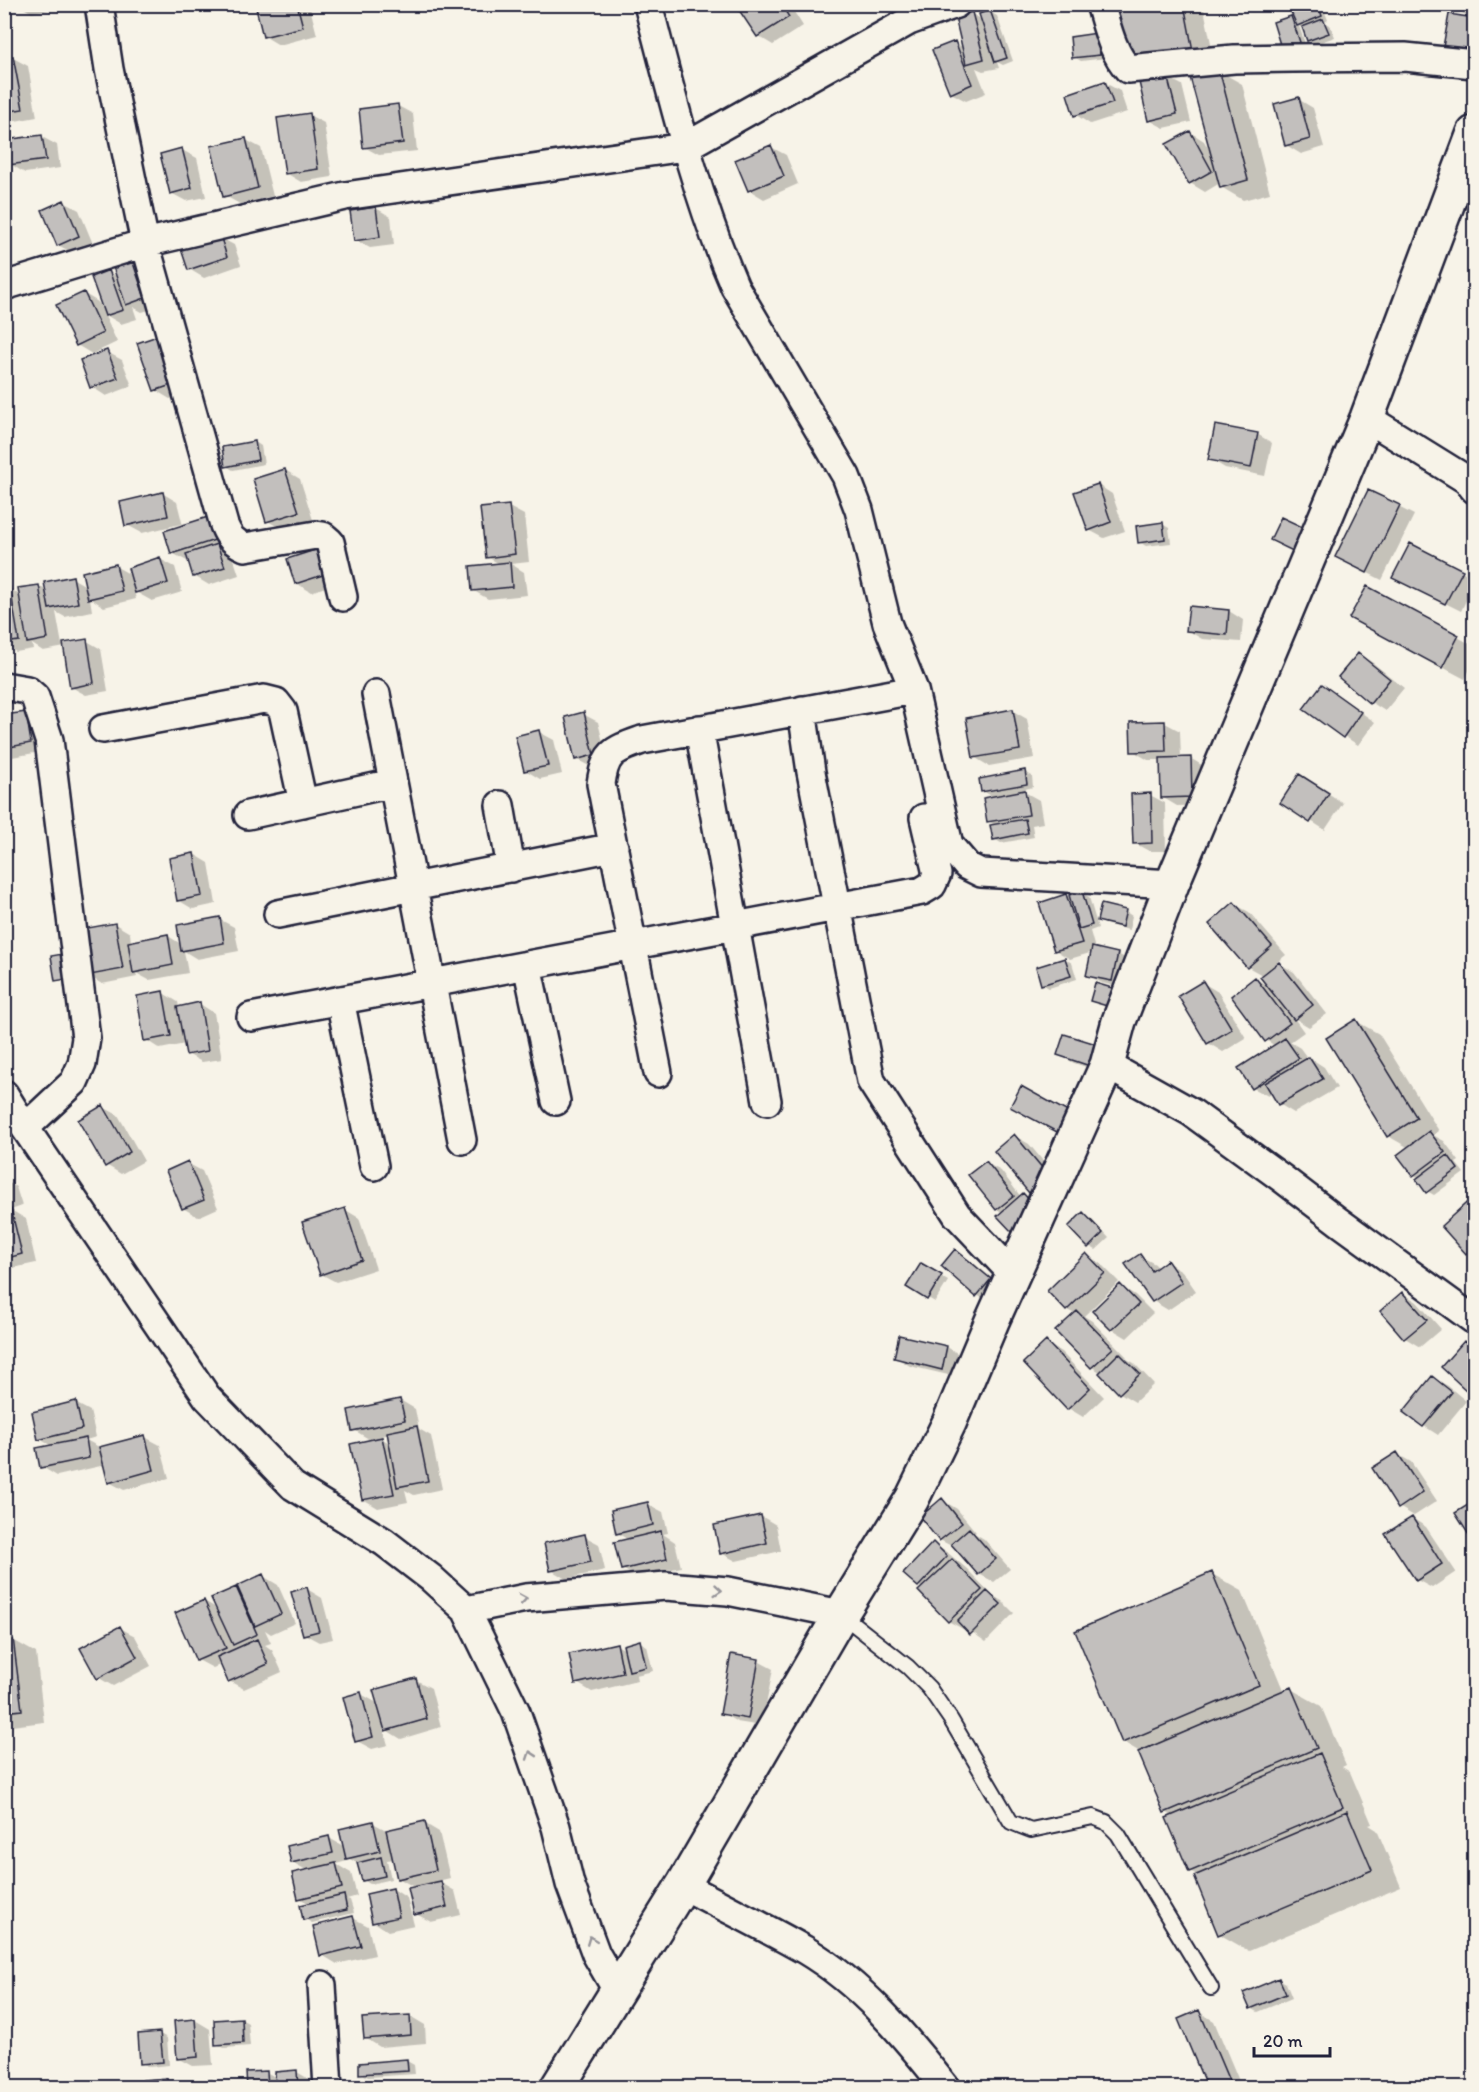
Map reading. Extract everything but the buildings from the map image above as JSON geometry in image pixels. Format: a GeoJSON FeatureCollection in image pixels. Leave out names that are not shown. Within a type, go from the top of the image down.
{"type":"FeatureCollection","features":[{"type":"Feature","properties":{"kind":"street"},"geometry":{"type":"LineString","coordinates":[[99,4],[145,243],[224,525],[230,538],[245,547],[316,535],[323,536],[330,542],[343,597]]}},
{"type":"Feature","properties":{"kind":"street"},"geometry":{"type":"LineString","coordinates":[[648,4],[685,147],[725,264],[735,287],[846,476],[859,510],[886,623],[949,846],[967,866],[981,873],[1172,884]]}},
{"type":"Feature","properties":{"kind":"street"},"geometry":{"type":"LineString","coordinates":[[4,286],[145,243],[345,196],[685,147],[909,21],[956,4]]}},
{"type":"Feature","properties":{"kind":"street"},"geometry":{"type":"LineString","coordinates":[[1100,4],[1120,61],[1128,69],[1234,59],[1293,58],[1405,57],[1474,64]]}},
{"type":"Feature","properties":{"kind":"street"},"geometry":{"type":"LineString","coordinates":[[557,2088],[683,1885],[841,1614],[912,1499],[949,1422],[1107,1065],[1119,1021],[1172,884],[1367,418],[1474,133]]}},
{"type":"Feature","properties":{"kind":"street"},"geometry":{"type":"LineString","coordinates":[[1367,418],[1467,480],[1474,489]]}},
{"type":"Feature","properties":{"kind":"street"},"geometry":{"type":"LineString","coordinates":[[4,686],[27,690],[35,697],[49,740],[87,1038],[82,1064],[74,1082],[26,1128]]}},
{"type":"Feature","properties":{"kind":"street"},"geometry":{"type":"LineString","coordinates":[[658,1073],[601,784],[604,765],[613,753],[624,746],[642,740],[906,692]]}},
{"type":"Feature","properties":{"kind":"street"},"geometry":{"type":"LineString","coordinates":[[251,1017],[922,891],[932,885],[937,874],[906,692]]}},
{"type":"Feature","properties":{"kind":"street"},"geometry":{"type":"LineString","coordinates":[[376,694],[462,1140]]}},
{"type":"Feature","properties":{"kind":"street"},"geometry":{"type":"LineString","coordinates":[[103,729],[264,699],[276,702],[283,711],[303,803]]}},
{"type":"Feature","properties":{"kind":"street"},"geometry":{"type":"LineString","coordinates":[[802,710],[811,772],[871,1081],[957,1215],[1013,1274]]}},
{"type":"Feature","properties":{"kind":"street"},"geometry":{"type":"LineString","coordinates":[[699,729],[767,1101]]}},
{"type":"Feature","properties":{"kind":"street"},"geometry":{"type":"LineString","coordinates":[[248,815],[393,783]]}},
{"type":"Feature","properties":{"kind":"street"},"geometry":{"type":"LineString","coordinates":[[500,805],[511,868]]}},
{"type":"Feature","properties":{"kind":"street"},"geometry":{"type":"LineString","coordinates":[[278,914],[614,847]]}},
{"type":"Feature","properties":{"kind":"street"},"geometry":{"type":"LineString","coordinates":[[527,965],[556,1101]]}},
{"type":"Feature","properties":{"kind":"street"},"geometry":{"type":"LineString","coordinates":[[340,1000],[374,1166]]}},
{"type":"Feature","properties":{"kind":"street"},"geometry":{"type":"LineString","coordinates":[[1107,1065],[1191,1112],[1474,1320]]}},
{"type":"Feature","properties":{"kind":"street"},"geometry":{"type":"LineString","coordinates":[[4,1094],[207,1397],[293,1486],[384,1542],[431,1578],[466,1610],[516,1712],[556,1827],[570,1884],[596,1954],[618,1992]]}},
{"type":"Feature","properties":{"kind":"street"},"geometry":{"type":"LineString","coordinates":[[466,1610],[526,1598],[666,1586],[728,1591],[841,1614]]}},
{"type":"Feature","properties":{"kind":"street"},"geometry":{"type":"LineString","coordinates":[[683,1885],[806,1950],[852,1984],[906,2037],[946,2088]]}},
{"type":"Feature","properties":{"kind":"street"},"geometry":{"type":"LineString","coordinates":[[322,1985],[328,2088]]}},
{"type":"Feature","properties":{"kind":"lane"},"geometry":{"type":"LineString","coordinates":[[841,1614],[908,1667],[929,1688],[951,1719],[1011,1822],[1030,1830],[1093,1817],[1106,1822],[1118,1834],[1211,1988]]}}]}
